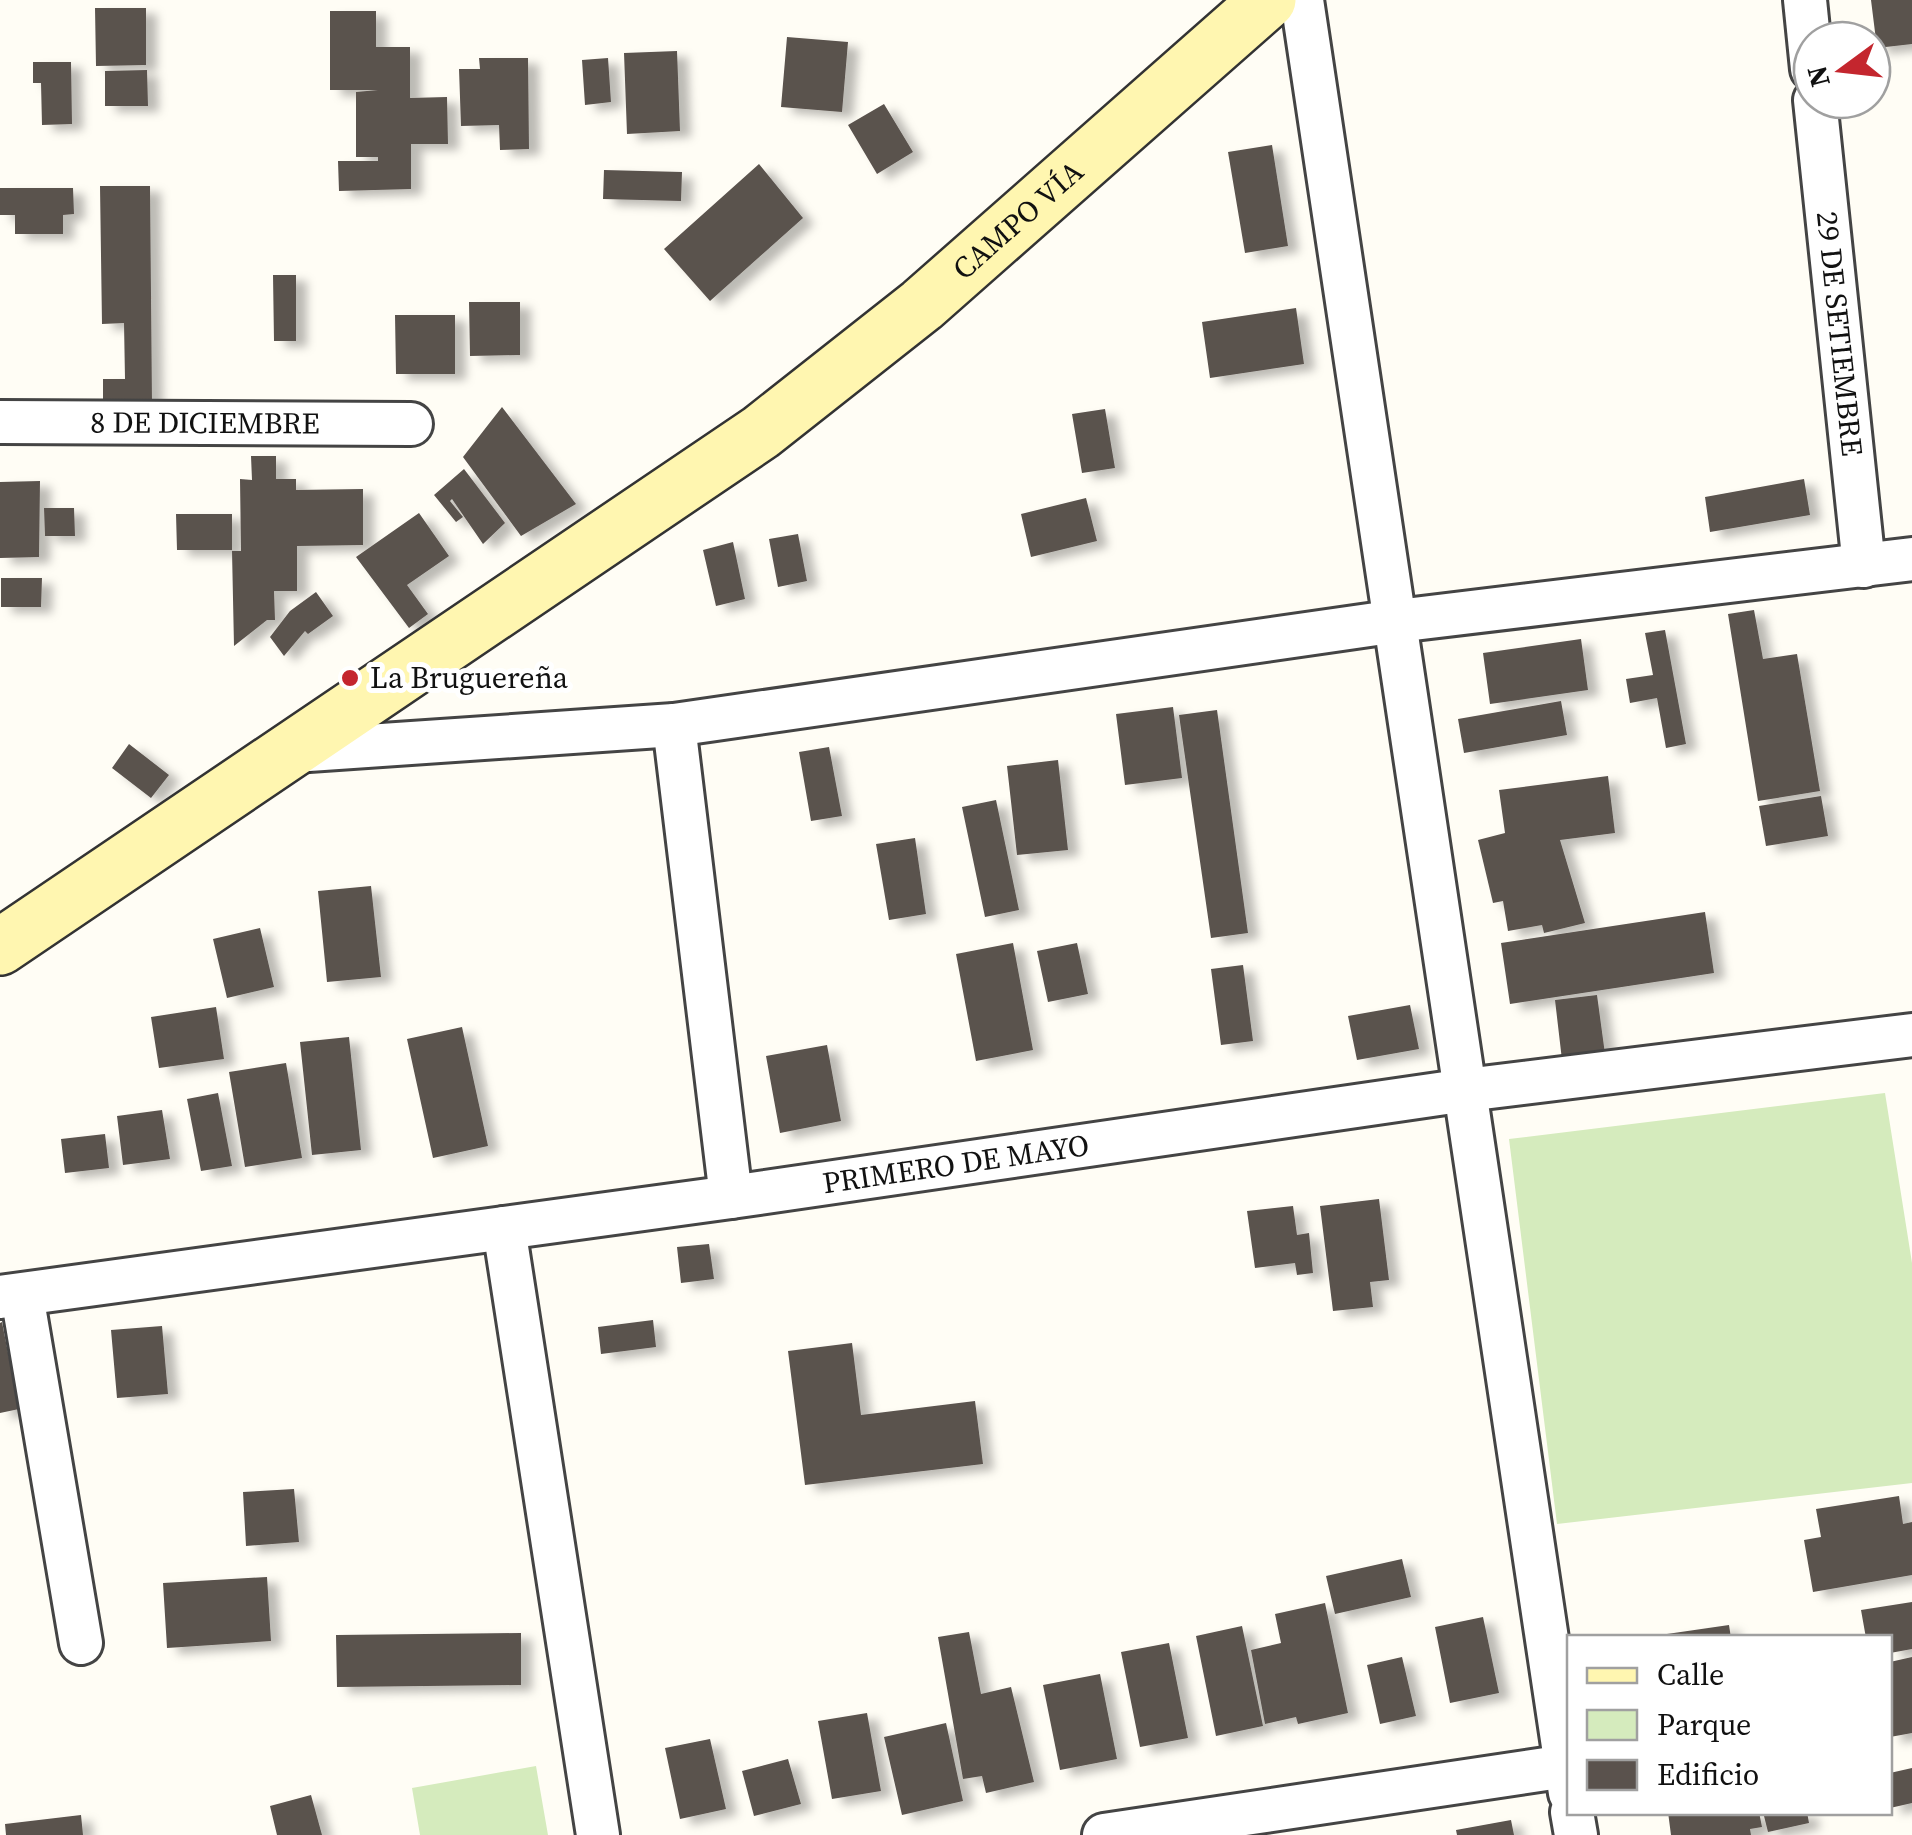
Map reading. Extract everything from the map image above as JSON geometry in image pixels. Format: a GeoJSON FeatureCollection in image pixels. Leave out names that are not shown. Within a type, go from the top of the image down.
{"type":"FeatureCollection","features":[{"type":"Feature","properties":{"kind":"street","name":"CAMPO VÍA"},"geometry":{"type":"LineString","coordinates":[[14,927],[294,750],[761,432],[922,305],[1268,0]]}},
{"type":"Feature","properties":{"kind":"street"},"geometry":{"type":"LineString","coordinates":[[1302,0],[1567,1773]]}},
{"type":"Feature","properties":{"kind":"street","name":"29 DE SETIEMBRE"},"geometry":{"type":"LineString","coordinates":[[1817,120],[1864,566]]}},
{"type":"Feature","properties":{"kind":"street","name":"8 DE DICIEMBRE"},"geometry":{"type":"LineString","coordinates":[[0,422],[411,424]]}},
{"type":"Feature","properties":{"kind":"street"},"geometry":{"type":"LineString","coordinates":[[294,750],[674,725],[1397,622],[1912,559]]}},
{"type":"Feature","properties":{"kind":"street"},"geometry":{"type":"LineString","coordinates":[[674,725],[731,1196]]}},
{"type":"Feature","properties":{"kind":"street","name":"PRIMERO DE MAYO"},"geometry":{"type":"LineString","coordinates":[[11,1296],[1466,1090],[1912,1036]]}},
{"type":"Feature","properties":{"kind":"street"},"geometry":{"type":"LineString","coordinates":[[504,1228],[598,1835]]}},
{"type":"Feature","properties":{"kind":"street"},"geometry":{"type":"LineString","coordinates":[[11,1296],[81,1643]]}},
{"type":"Feature","properties":{"kind":"street"},"geometry":{"type":"LineString","coordinates":[[1104,1835],[1567,1780]]}},
{"type":"Feature","properties":{"kind":"green space"},"geometry":{"type":"Polygon","coordinates":[[[1885,1093],[1912,1263],[1912,1483],[1557,1524],[1509,1139],[1885,1093]]]}},
{"type":"Feature","properties":{"kind":"green space"},"geometry":{"type":"Polygon","coordinates":[[[536,1766],[548,1835],[420,1835],[412,1788],[536,1766]]]}},
{"type":"Feature","properties":{"kind":"building"},"geometry":{"type":"Polygon","coordinates":[[[1871,0],[1912,0],[1912,44],[1892,46],[1892,20],[1874,20],[1871,0]]]}},
{"type":"Feature","properties":{"kind":"building"},"geometry":{"type":"Polygon","coordinates":[[[95,8],[146,8],[146,65],[96,66],[95,8]]]}},
{"type":"Feature","properties":{"kind":"building"},"geometry":{"type":"Polygon","coordinates":[[[330,11],[376,11],[376,47],[410,47],[410,98],[447,97],[448,144],[411,144],[411,189],[339,191],[338,161],[378,161],[378,157],[356,157],[356,92],[378,90],[330,90],[330,11]]]}},
{"type":"Feature","properties":{"kind":"building"},"geometry":{"type":"Polygon","coordinates":[[[787,37],[848,42],[842,112],[781,107],[787,37]]]}},
{"type":"Feature","properties":{"kind":"building"},"geometry":{"type":"Polygon","coordinates":[[[677,51],[680,131],[627,134],[624,53],[677,51]]]}},
{"type":"Feature","properties":{"kind":"building"},"geometry":{"type":"Polygon","coordinates":[[[479,58],[528,58],[529,149],[500,150],[499,125],[461,126],[459,69],[480,69],[479,58]]]}},
{"type":"Feature","properties":{"kind":"building"},"geometry":{"type":"Polygon","coordinates":[[[608,58],[611,102],[585,105],[582,60],[608,58]]]}},
{"type":"Feature","properties":{"kind":"building"},"geometry":{"type":"Polygon","coordinates":[[[33,62],[71,62],[72,124],[42,125],[41,83],[33,83],[33,62]]]}},
{"type":"Feature","properties":{"kind":"building"},"geometry":{"type":"Polygon","coordinates":[[[147,70],[148,106],[105,106],[105,71],[147,70]]]}},
{"type":"Feature","properties":{"kind":"building"},"geometry":{"type":"Polygon","coordinates":[[[884,104],[913,152],[877,174],[848,125],[884,104]]]}},
{"type":"Feature","properties":{"kind":"building"},"geometry":{"type":"Polygon","coordinates":[[[1272,145],[1288,246],[1245,253],[1228,152],[1272,145]]]}},
{"type":"Feature","properties":{"kind":"building"},"geometry":{"type":"Polygon","coordinates":[[[759,164],[803,218],[710,301],[664,249],[759,164]]]}},
{"type":"Feature","properties":{"kind":"building"},"geometry":{"type":"Polygon","coordinates":[[[604,170],[682,172],[681,201],[603,199],[604,170]]]}},
{"type":"Feature","properties":{"kind":"building"},"geometry":{"type":"Polygon","coordinates":[[[100,186],[150,186],[152,404],[103,404],[103,379],[125,379],[124,323],[102,324],[100,186]]]}},
{"type":"Feature","properties":{"kind":"building"},"geometry":{"type":"Polygon","coordinates":[[[0,188],[73,188],[74,214],[63,215],[63,234],[15,234],[15,215],[0,215],[0,188]]]}},
{"type":"Feature","properties":{"kind":"building"},"geometry":{"type":"Polygon","coordinates":[[[273,275],[296,275],[296,341],[274,341],[273,275]]]}},
{"type":"Feature","properties":{"kind":"building"},"geometry":{"type":"Polygon","coordinates":[[[469,302],[520,302],[520,355],[470,356],[469,302]]]}},
{"type":"Feature","properties":{"kind":"building"},"geometry":{"type":"Polygon","coordinates":[[[1296,308],[1304,364],[1210,378],[1202,322],[1296,308]]]}},
{"type":"Feature","properties":{"kind":"building"},"geometry":{"type":"Polygon","coordinates":[[[395,315],[455,315],[455,374],[396,374],[395,315]]]}},
{"type":"Feature","properties":{"kind":"building"},"geometry":{"type":"Polygon","coordinates":[[[502,407],[576,504],[521,536],[463,457],[502,407]]]}},
{"type":"Feature","properties":{"kind":"building"},"geometry":{"type":"Polygon","coordinates":[[[1105,409],[1115,468],[1082,473],[1072,414],[1105,409]]]}},
{"type":"Feature","properties":{"kind":"building"},"geometry":{"type":"Polygon","coordinates":[[[251,456],[276,456],[276,479],[296,479],[296,490],[363,489],[363,545],[297,546],[297,591],[274,591],[275,620],[267,620],[234,646],[232,551],[241,551],[240,479],[252,480],[251,456]]]}},
{"type":"Feature","properties":{"kind":"building"},"geometry":{"type":"Polygon","coordinates":[[[464,469],[505,523],[483,544],[452,499],[463,517],[456,522],[434,495],[464,469]]]}},
{"type":"Feature","properties":{"kind":"building"},"geometry":{"type":"Polygon","coordinates":[[[1804,479],[1810,515],[1710,532],[1705,497],[1804,479]]]}},
{"type":"Feature","properties":{"kind":"building"},"geometry":{"type":"Polygon","coordinates":[[[40,481],[39,557],[0,558],[0,482],[40,481]]]}},
{"type":"Feature","properties":{"kind":"building"},"geometry":{"type":"Polygon","coordinates":[[[1086,498],[1097,541],[1031,557],[1021,514],[1086,498]]]}},
{"type":"Feature","properties":{"kind":"building"},"geometry":{"type":"Polygon","coordinates":[[[44,508],[74,508],[75,536],[45,536],[44,508]]]}},
{"type":"Feature","properties":{"kind":"building"},"geometry":{"type":"Polygon","coordinates":[[[419,513],[449,556],[407,585],[428,614],[409,628],[356,557],[419,513]]]}},
{"type":"Feature","properties":{"kind":"building"},"geometry":{"type":"Polygon","coordinates":[[[176,514],[232,514],[232,550],[177,550],[176,514]]]}},
{"type":"Feature","properties":{"kind":"building"},"geometry":{"type":"Polygon","coordinates":[[[798,534],[807,581],[778,587],[769,539],[798,534]]]}},
{"type":"Feature","properties":{"kind":"building"},"geometry":{"type":"Polygon","coordinates":[[[733,542],[745,599],[716,606],[703,550],[733,542]]]}},
{"type":"Feature","properties":{"kind":"building"},"geometry":{"type":"Polygon","coordinates":[[[1,578],[42,578],[41,607],[1,607],[1,578]]]}},
{"type":"Feature","properties":{"kind":"building"},"geometry":{"type":"Polygon","coordinates":[[[316,592],[333,616],[308,634],[305,631],[284,656],[270,637],[290,611],[316,592]]]}},
{"type":"Feature","properties":{"kind":"building"},"geometry":{"type":"Polygon","coordinates":[[[1754,610],[1763,659],[1797,654],[1820,791],[1758,801],[1728,614],[1754,610]]]}},
{"type":"Feature","properties":{"kind":"building"},"geometry":{"type":"Polygon","coordinates":[[[1665,630],[1686,744],[1666,748],[1657,698],[1630,703],[1626,679],[1653,675],[1645,633],[1665,630]]]}},
{"type":"Feature","properties":{"kind":"building"},"geometry":{"type":"Polygon","coordinates":[[[1581,639],[1588,690],[1490,704],[1483,653],[1581,639]]]}},
{"type":"Feature","properties":{"kind":"building"},"geometry":{"type":"Polygon","coordinates":[[[1561,701],[1567,735],[1464,753],[1458,719],[1561,701]]]}},
{"type":"Feature","properties":{"kind":"building"},"geometry":{"type":"Polygon","coordinates":[[[1173,707],[1182,778],[1125,785],[1116,714],[1173,707]]]}},
{"type":"Feature","properties":{"kind":"building"},"geometry":{"type":"Polygon","coordinates":[[[1217,710],[1248,933],[1211,938],[1179,715],[1217,710]]]}},
{"type":"Feature","properties":{"kind":"building"},"geometry":{"type":"Polygon","coordinates":[[[129,744],[169,775],[151,798],[112,768],[129,744]]]}},
{"type":"Feature","properties":{"kind":"building"},"geometry":{"type":"Polygon","coordinates":[[[829,747],[842,816],[811,821],[799,752],[829,747]]]}},
{"type":"Feature","properties":{"kind":"building"},"geometry":{"type":"Polygon","coordinates":[[[1058,760],[1068,850],[1017,855],[1007,766],[1058,760]]]}},
{"type":"Feature","properties":{"kind":"building"},"geometry":{"type":"Polygon","coordinates":[[[1608,776],[1615,833],[1560,840],[1585,923],[1544,933],[1542,925],[1508,931],[1503,901],[1493,903],[1478,840],[1505,833],[1499,790],[1608,776]]]}},
{"type":"Feature","properties":{"kind":"building"},"geometry":{"type":"Polygon","coordinates":[[[1821,796],[1828,836],[1766,846],[1759,806],[1821,796]]]}},
{"type":"Feature","properties":{"kind":"building"},"geometry":{"type":"Polygon","coordinates":[[[996,800],[1019,910],[985,917],[962,807],[996,800]]]}},
{"type":"Feature","properties":{"kind":"building"},"geometry":{"type":"Polygon","coordinates":[[[915,838],[926,914],[889,920],[876,844],[915,838]]]}},
{"type":"Feature","properties":{"kind":"building"},"geometry":{"type":"Polygon","coordinates":[[[371,886],[381,977],[327,982],[318,891],[371,886]]]}},
{"type":"Feature","properties":{"kind":"building"},"geometry":{"type":"Polygon","coordinates":[[[1705,912],[1714,973],[1510,1004],[1501,943],[1705,912]]]}},
{"type":"Feature","properties":{"kind":"building"},"geometry":{"type":"Polygon","coordinates":[[[260,928],[274,987],[227,998],[213,939],[260,928]]]}},
{"type":"Feature","properties":{"kind":"building"},"geometry":{"type":"Polygon","coordinates":[[[1013,943],[1033,1050],[976,1061],[956,954],[1013,943]]]}},
{"type":"Feature","properties":{"kind":"building"},"geometry":{"type":"Polygon","coordinates":[[[1077,943],[1088,994],[1048,1002],[1037,951],[1077,943]]]}},
{"type":"Feature","properties":{"kind":"building"},"geometry":{"type":"Polygon","coordinates":[[[1243,965],[1253,1041],[1221,1045],[1211,969],[1243,965]]]}},
{"type":"Feature","properties":{"kind":"building"},"geometry":{"type":"Polygon","coordinates":[[[1597,995],[1605,1054],[1562,1060],[1555,1000],[1597,995]]]}},
{"type":"Feature","properties":{"kind":"building"},"geometry":{"type":"Polygon","coordinates":[[[1410,1005],[1419,1049],[1357,1060],[1348,1016],[1410,1005]]]}},
{"type":"Feature","properties":{"kind":"building"},"geometry":{"type":"Polygon","coordinates":[[[216,1007],[224,1059],[159,1068],[151,1017],[216,1007]]]}},
{"type":"Feature","properties":{"kind":"building"},"geometry":{"type":"Polygon","coordinates":[[[462,1027],[488,1146],[433,1158],[407,1039],[462,1027]]]}},
{"type":"Feature","properties":{"kind":"building"},"geometry":{"type":"Polygon","coordinates":[[[349,1037],[361,1150],[312,1155],[300,1042],[349,1037]]]}},
{"type":"Feature","properties":{"kind":"building"},"geometry":{"type":"Polygon","coordinates":[[[827,1045],[841,1121],[780,1133],[766,1056],[827,1045]]]}},
{"type":"Feature","properties":{"kind":"building"},"geometry":{"type":"Polygon","coordinates":[[[286,1063],[302,1158],[245,1167],[229,1072],[286,1063]]]}},
{"type":"Feature","properties":{"kind":"building"},"geometry":{"type":"Polygon","coordinates":[[[218,1093],[232,1166],[201,1171],[187,1099],[218,1093]]]}},
{"type":"Feature","properties":{"kind":"building"},"geometry":{"type":"Polygon","coordinates":[[[162,1110],[170,1159],[123,1165],[117,1116],[162,1110]]]}},
{"type":"Feature","properties":{"kind":"building"},"geometry":{"type":"Polygon","coordinates":[[[105,1134],[109,1168],[65,1173],[61,1139],[105,1134]]]}},
{"type":"Feature","properties":{"kind":"building"},"geometry":{"type":"Polygon","coordinates":[[[1379,1199],[1389,1280],[1370,1282],[1373,1307],[1333,1311],[1320,1206],[1379,1199]]]}},
{"type":"Feature","properties":{"kind":"building"},"geometry":{"type":"Polygon","coordinates":[[[1293,1206],[1297,1235],[1309,1233],[1313,1273],[1297,1275],[1295,1263],[1255,1268],[1247,1211],[1293,1206]]]}},
{"type":"Feature","properties":{"kind":"building"},"geometry":{"type":"Polygon","coordinates":[[[709,1244],[714,1279],[681,1283],[677,1247],[709,1244]]]}},
{"type":"Feature","properties":{"kind":"building"},"geometry":{"type":"Polygon","coordinates":[[[653,1320],[656,1347],[601,1354],[598,1327],[653,1320]]]}},
{"type":"Feature","properties":{"kind":"building"},"geometry":{"type":"Polygon","coordinates":[[[0,1323],[19,1409],[0,1413],[0,1323]]]}},
{"type":"Feature","properties":{"kind":"building"},"geometry":{"type":"Polygon","coordinates":[[[162,1326],[168,1394],[117,1398],[111,1330],[162,1326]]]}},
{"type":"Feature","properties":{"kind":"building"},"geometry":{"type":"Polygon","coordinates":[[[852,1343],[861,1415],[975,1401],[983,1464],[805,1485],[788,1351],[852,1343]]]}},
{"type":"Feature","properties":{"kind":"building"},"geometry":{"type":"Polygon","coordinates":[[[294,1489],[299,1542],[246,1546],[243,1492],[294,1489]]]}},
{"type":"Feature","properties":{"kind":"building"},"geometry":{"type":"Polygon","coordinates":[[[1899,1496],[1903,1524],[1912,1522],[1912,1575],[1813,1592],[1804,1540],[1821,1537],[1816,1509],[1899,1496]]]}},
{"type":"Feature","properties":{"kind":"building"},"geometry":{"type":"Polygon","coordinates":[[[1402,1559],[1411,1597],[1335,1614],[1326,1576],[1402,1559]]]}},
{"type":"Feature","properties":{"kind":"building"},"geometry":{"type":"Polygon","coordinates":[[[267,1577],[271,1641],[167,1648],[163,1583],[267,1577]]]}},
{"type":"Feature","properties":{"kind":"building"},"geometry":{"type":"Polygon","coordinates":[[[1912,1602],[1912,1649],[1892,1653],[1892,1635],[1865,1635],[1861,1610],[1912,1602]]]}},
{"type":"Feature","properties":{"kind":"building"},"geometry":{"type":"Polygon","coordinates":[[[1325,1603],[1348,1713],[1298,1724],[1296,1717],[1265,1724],[1251,1650],[1281,1643],[1275,1614],[1325,1603]]]}},
{"type":"Feature","properties":{"kind":"building"},"geometry":{"type":"Polygon","coordinates":[[[1483,1617],[1499,1693],[1450,1703],[1435,1627],[1483,1617]]]}},
{"type":"Feature","properties":{"kind":"building"},"geometry":{"type":"Polygon","coordinates":[[[1729,1625],[1731,1635],[1660,1635],[1729,1625]]]}},
{"type":"Feature","properties":{"kind":"building"},"geometry":{"type":"Polygon","coordinates":[[[1242,1626],[1263,1726],[1216,1736],[1196,1636],[1242,1626]]]}},
{"type":"Feature","properties":{"kind":"building"},"geometry":{"type":"Polygon","coordinates":[[[969,1632],[981,1694],[1011,1687],[1034,1782],[986,1793],[982,1776],[963,1779],[938,1637],[969,1632]]]}},
{"type":"Feature","properties":{"kind":"building"},"geometry":{"type":"Polygon","coordinates":[[[521,1633],[521,1685],[337,1687],[336,1635],[521,1633]]]}},
{"type":"Feature","properties":{"kind":"building"},"geometry":{"type":"Polygon","coordinates":[[[1169,1643],[1188,1738],[1140,1747],[1121,1652],[1169,1643]]]}},
{"type":"Feature","properties":{"kind":"building"},"geometry":{"type":"Polygon","coordinates":[[[1402,1657],[1416,1716],[1380,1724],[1367,1665],[1402,1657]]]}},
{"type":"Feature","properties":{"kind":"building"},"geometry":{"type":"Polygon","coordinates":[[[1912,1657],[1912,1733],[1892,1737],[1892,1662],[1912,1657]]]}},
{"type":"Feature","properties":{"kind":"building"},"geometry":{"type":"Polygon","coordinates":[[[1100,1674],[1117,1759],[1060,1770],[1043,1685],[1100,1674]]]}},
{"type":"Feature","properties":{"kind":"building"},"geometry":{"type":"Polygon","coordinates":[[[867,1713],[881,1791],[832,1799],[818,1721],[867,1713]]]}},
{"type":"Feature","properties":{"kind":"building"},"geometry":{"type":"Polygon","coordinates":[[[946,1723],[963,1801],[902,1815],[884,1737],[946,1723]]]}},
{"type":"Feature","properties":{"kind":"building"},"geometry":{"type":"Polygon","coordinates":[[[710,1739],[726,1809],[680,1819],[665,1748],[710,1739]]]}},
{"type":"Feature","properties":{"kind":"building"},"geometry":{"type":"Polygon","coordinates":[[[788,1759],[801,1804],[754,1816],[742,1771],[788,1759]]]}},
{"type":"Feature","properties":{"kind":"building"},"geometry":{"type":"Polygon","coordinates":[[[1912,1768],[1912,1803],[1892,1808],[1892,1773],[1912,1768]]]}},
{"type":"Feature","properties":{"kind":"building"},"geometry":{"type":"Polygon","coordinates":[[[311,1795],[322,1835],[277,1835],[270,1806],[311,1795]]]}},
{"type":"Feature","properties":{"kind":"building"},"geometry":{"type":"Polygon","coordinates":[[[81,1815],[83,1835],[6,1835],[5,1824],[81,1815]]]}},
{"type":"Feature","properties":{"kind":"building"},"geometry":{"type":"Polygon","coordinates":[[[1668,1815],[1760,1815],[1762,1827],[1750,1829],[1751,1835],[1671,1835],[1668,1815]]]}},
{"type":"Feature","properties":{"kind":"building"},"geometry":{"type":"Polygon","coordinates":[[[1764,1815],[1808,1815],[1809,1823],[1768,1832],[1764,1815]]]}},
{"type":"Feature","properties":{"kind":"building"},"geometry":{"type":"Polygon","coordinates":[[[1511,1820],[1514,1835],[1457,1835],[1456,1830],[1511,1820]]]}},
{"type":"Feature","properties":{"kind":"place","name":"La Bruguereña"},"geometry":{"type":"Point","coordinates":[350,678]}}]}
